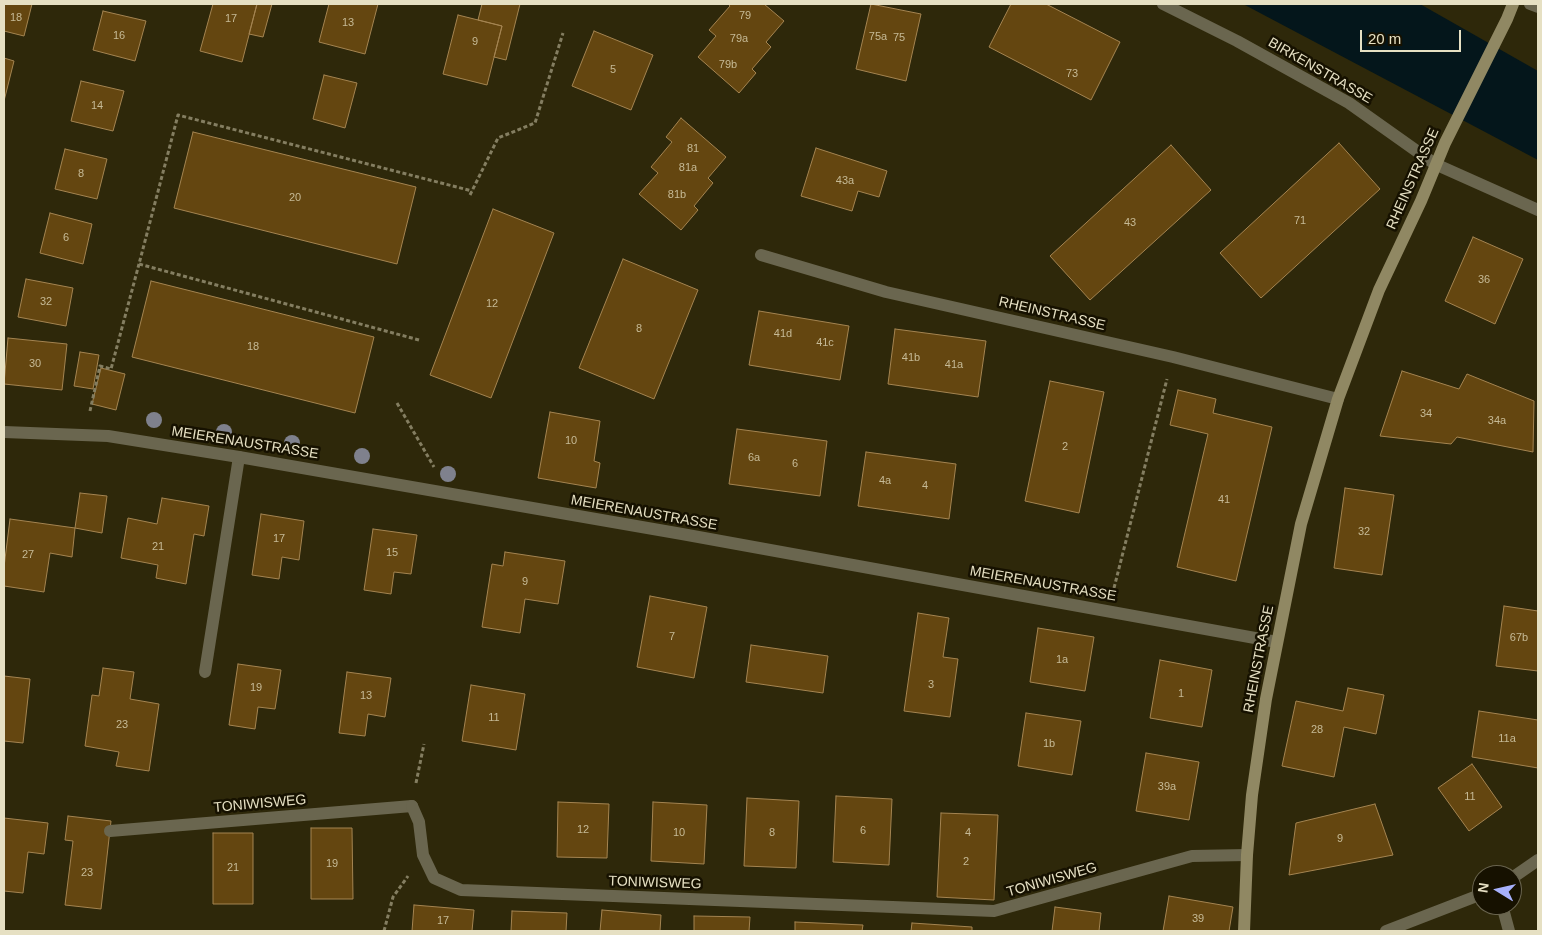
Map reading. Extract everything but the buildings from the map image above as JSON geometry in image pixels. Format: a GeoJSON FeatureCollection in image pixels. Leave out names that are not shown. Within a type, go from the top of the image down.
{"type":"FeatureCollection","features":[{"type":"Feature","properties":{"kind":"street","name":"BIRKENSTRASSE"},"geometry":{"type":"LineString","coordinates":[[1163,4],[1237,41],[1349,103],[1435,164],[1538,210]]}},
{"type":"Feature","properties":{"kind":"street","name":"RHEINSTRASSE"},"geometry":{"type":"LineString","coordinates":[[1244,931],[1247,855],[1254,785],[1276,642],[1302,524],[1338,399],[1379,290],[1421,201],[1435,164],[1513,4]]}},
{"type":"Feature","properties":{"kind":"street"},"geometry":{"type":"LineString","coordinates":[[1530,4],[1538,7]]}},
{"type":"Feature","properties":{"kind":"street","name":"RHEINSTRASSE"},"geometry":{"type":"LineString","coordinates":[[761,254],[886,292],[1173,357],[1338,399]]}},
{"type":"Feature","properties":{"kind":"street","name":"MEIERENAUSTRASSE"},"geometry":{"type":"LineString","coordinates":[[4,432],[100,436],[239,457],[1276,642]]}},
{"type":"Feature","properties":{"kind":"street"},"geometry":{"type":"LineString","coordinates":[[205,672],[239,457]]}},
{"type":"Feature","properties":{"kind":"street","name":"TONIWISWEG"},"geometry":{"type":"LineString","coordinates":[[110,831],[412,806],[419,822],[422,855],[434,878],[461,890],[994,912],[1192,856],[1247,855]]}},
{"type":"Feature","properties":{"kind":"street"},"geometry":{"type":"LineString","coordinates":[[1522,871],[1538,860]]}},
{"type":"Feature","properties":{"kind":"street"},"geometry":{"type":"LineString","coordinates":[[1386,931],[1472,898]]}},
{"type":"Feature","properties":{"kind":"street"},"geometry":{"type":"LineString","coordinates":[[1505,915],[1509,931]]}},
{"type":"Feature","properties":{"kind":"path"},"geometry":{"type":"LineString","coordinates":[[100,436],[101,413],[89,411],[93,393],[100,366],[111,369],[178,115],[471,193],[498,138],[534,123],[563,33]]}},
{"type":"Feature","properties":{"kind":"path"},"geometry":{"type":"LineString","coordinates":[[139,264],[420,340]]}},
{"type":"Feature","properties":{"kind":"path"},"geometry":{"type":"LineString","coordinates":[[1109,611],[1173,357]]}},
{"type":"Feature","properties":{"kind":"path"},"geometry":{"type":"LineString","coordinates":[[397,403],[449,494]]}},
{"type":"Feature","properties":{"kind":"path"},"geometry":{"type":"LineString","coordinates":[[412,806],[424,744]]}},
{"type":"Feature","properties":{"kind":"path"},"geometry":{"type":"LineString","coordinates":[[384,931],[393,897],[422,855]]}},
{"type":"Feature","properties":{"kind":"shaded area"},"geometry":{"type":"Polygon","coordinates":[[[1243,4],[1420,4],[1538,71],[1538,160],[1243,4]]]}}]}
